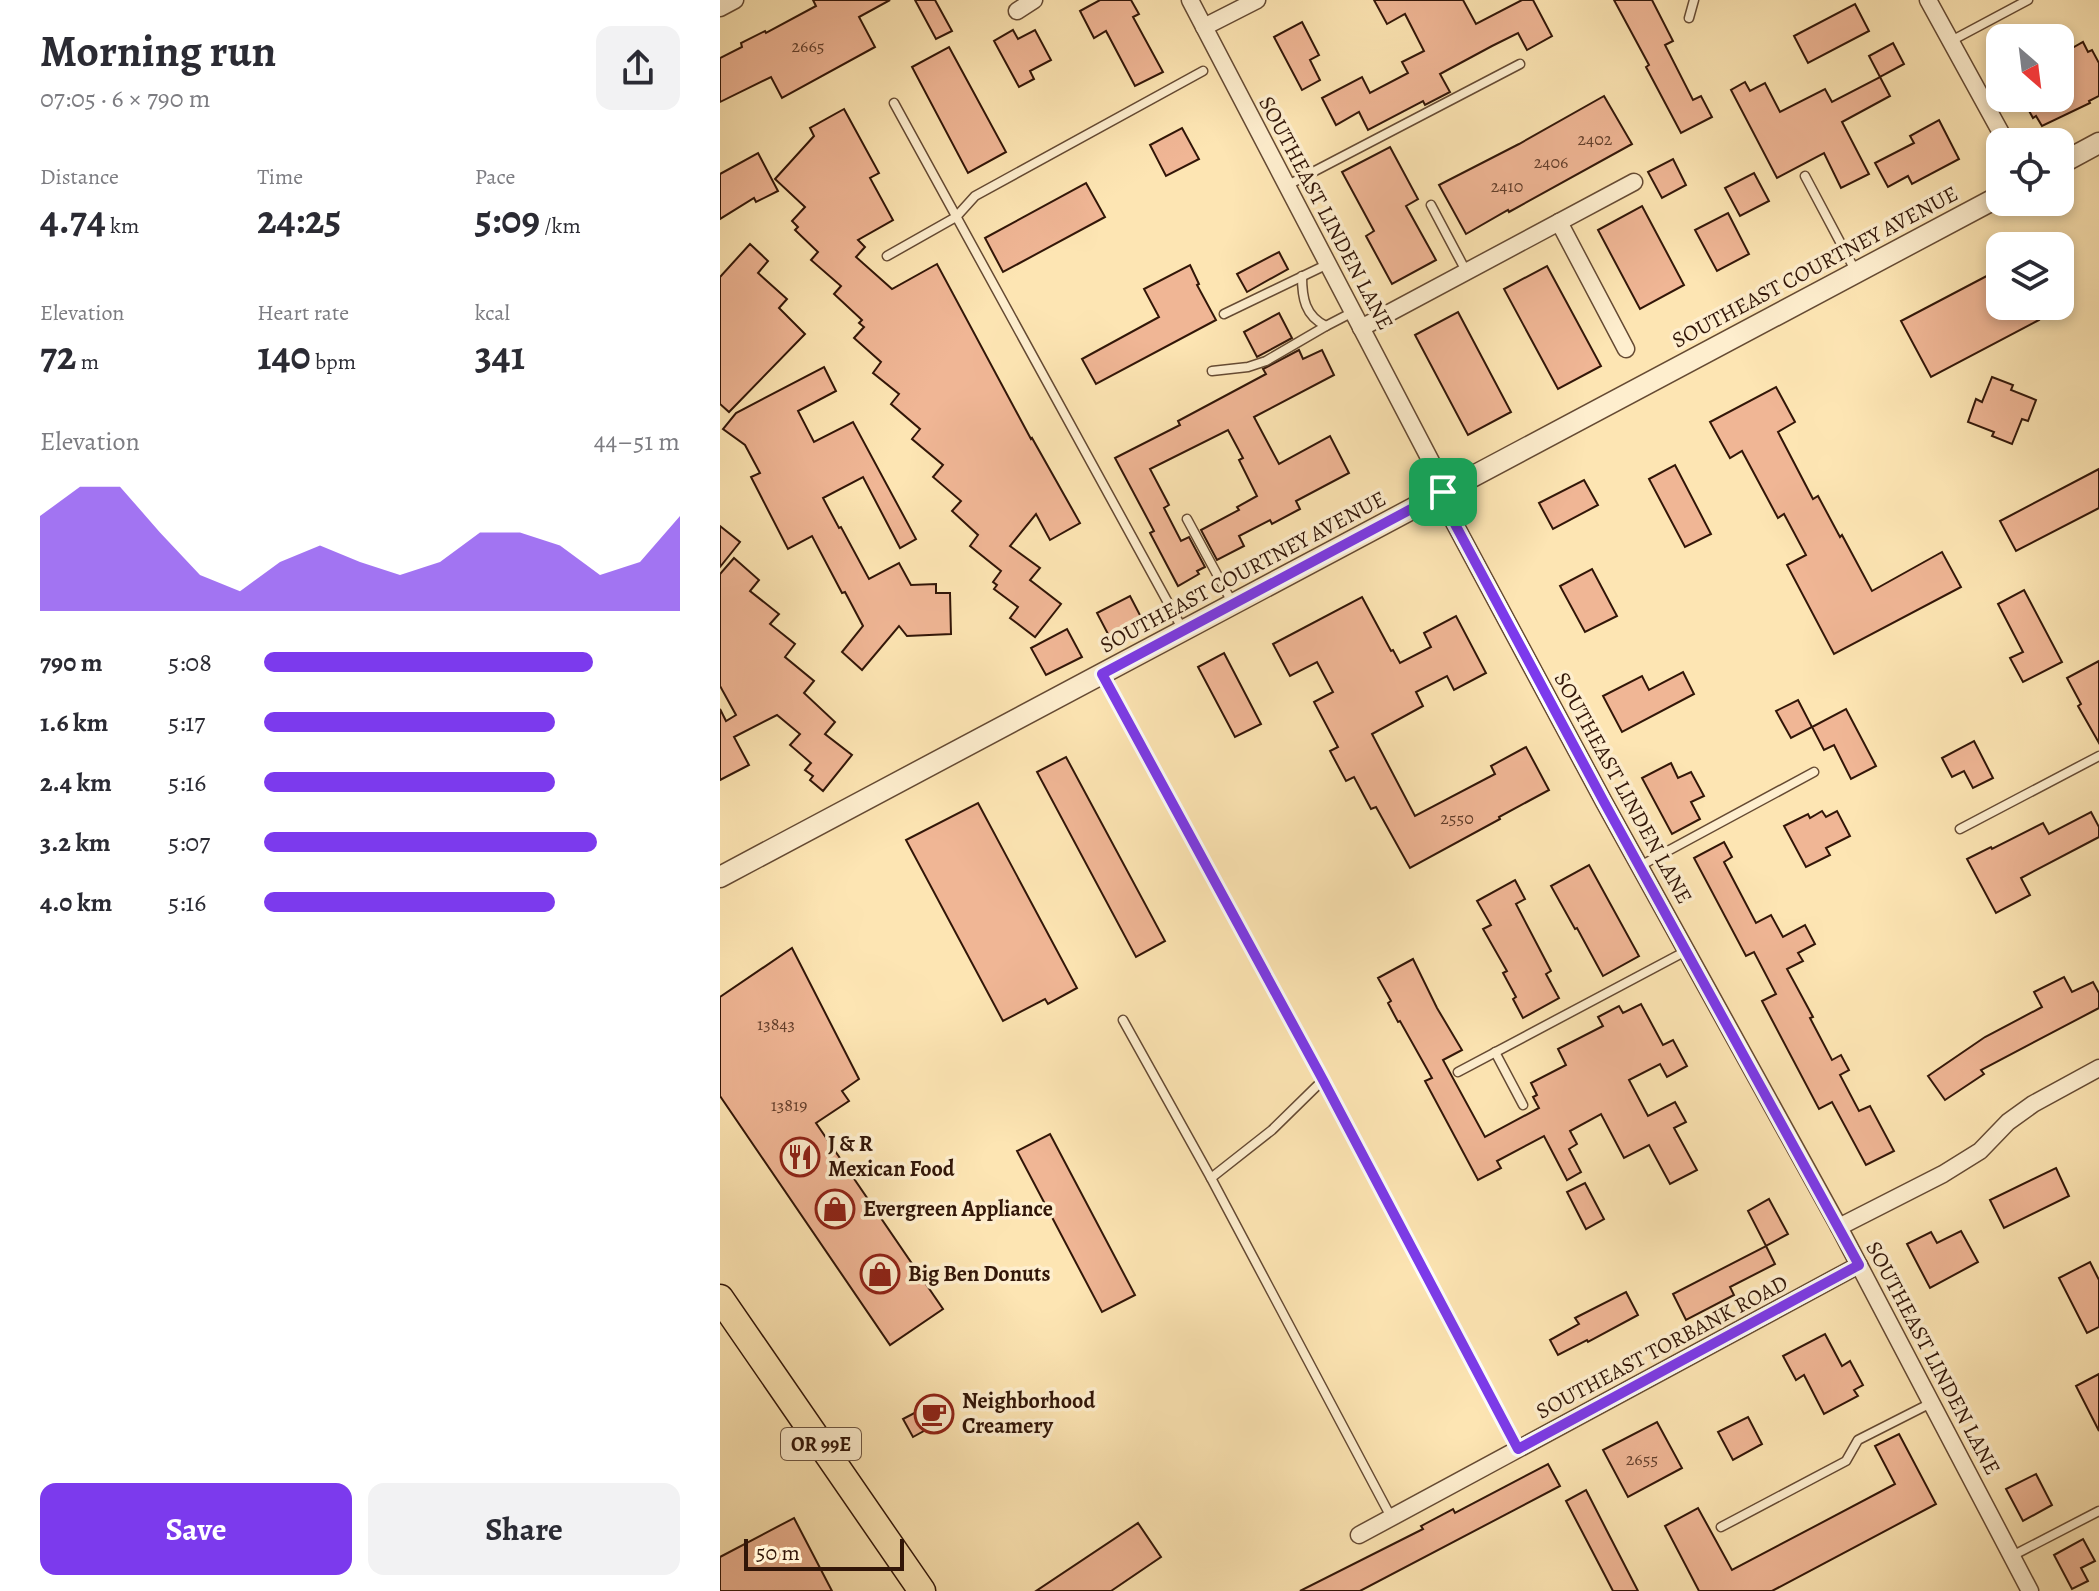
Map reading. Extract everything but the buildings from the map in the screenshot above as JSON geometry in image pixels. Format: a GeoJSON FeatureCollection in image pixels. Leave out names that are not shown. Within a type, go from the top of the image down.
{"type":"FeatureCollection","features":[{"type":"Feature","properties":{"kind":"main road","name":"OR 99E"},"geometry":{"type":"LineString","coordinates":[[722,1305],[922,1591]]}},
{"type":"Feature","properties":{"kind":"street"},"geometry":{"type":"LineString","coordinates":[[720,8],[735,0]]}},
{"type":"Feature","properties":{"kind":"street"},"geometry":{"type":"LineString","coordinates":[[1017,11],[1034,0]]}},
{"type":"Feature","properties":{"kind":"street","name":"SOUTHEAST LINDEN LANE"},"geometry":{"type":"LineString","coordinates":[[1190,0],[1436,471],[1450,515],[1839,1227],[2030,1591]]}},
{"type":"Feature","properties":{"kind":"street"},"geometry":{"type":"LineString","coordinates":[[1204,27],[1257,0]]}},
{"type":"Feature","properties":{"kind":"street"},"geometry":{"type":"LineString","coordinates":[[1928,0],[1998,128]]}},
{"type":"Feature","properties":{"kind":"street"},"geometry":{"type":"LineString","coordinates":[[2074,156],[2099,143]]}},
{"type":"Feature","properties":{"kind":"street"},"geometry":{"type":"LineString","coordinates":[[1361,328],[1634,182]]}},
{"type":"Feature","properties":{"kind":"street","name":"SOUTHEAST COURTNEY AVENUE"},"geometry":{"type":"LineString","coordinates":[[720,877],[1986,203]]}},
{"type":"Feature","properties":{"kind":"street"},"geometry":{"type":"LineString","coordinates":[[1559,222],[1626,349]]}},
{"type":"Feature","properties":{"kind":"street"},"geometry":{"type":"LineString","coordinates":[[1839,1227],[1968,1159],[2008,1122],[2033,1104],[2099,1068]]}},
{"type":"Feature","properties":{"kind":"street","name":"SOUTHEAST TORBANK ROAD"},"geometry":{"type":"LineString","coordinates":[[1359,1535],[1859,1265]]}},
{"type":"Feature","properties":{"kind":"lane"},"geometry":{"type":"LineString","coordinates":[[1689,18],[1694,0]]}},
{"type":"Feature","properties":{"kind":"lane"},"geometry":{"type":"LineString","coordinates":[[1951,41],[2028,0]]}},
{"type":"Feature","properties":{"kind":"lane"},"geometry":{"type":"LineString","coordinates":[[1287,186],[1520,64]]}},
{"type":"Feature","properties":{"kind":"lane"},"geometry":{"type":"LineString","coordinates":[[887,256],[956,217],[975,196],[1203,71]]}},
{"type":"Feature","properties":{"kind":"lane"},"geometry":{"type":"LineString","coordinates":[[894,103],[1184,631]]}},
{"type":"Feature","properties":{"kind":"lane"},"geometry":{"type":"LineString","coordinates":[[1805,176],[1856,273]]}},
{"type":"Feature","properties":{"kind":"lane"},"geometry":{"type":"LineString","coordinates":[[1431,205],[1466,272]]}},
{"type":"Feature","properties":{"kind":"lane"},"geometry":{"type":"LineString","coordinates":[[1224,314],[1328,264]]}},
{"type":"Feature","properties":{"kind":"lane"},"geometry":{"type":"LineString","coordinates":[[1302,276],[1306,309],[1326,326]]}},
{"type":"Feature","properties":{"kind":"lane"},"geometry":{"type":"LineString","coordinates":[[1212,371],[1248,367],[1266,361],[1353,312]]}},
{"type":"Feature","properties":{"kind":"lane"},"geometry":{"type":"LineString","coordinates":[[1187,519],[1234,604]]}},
{"type":"Feature","properties":{"kind":"lane"},"geometry":{"type":"LineString","coordinates":[[1102,674],[1323,1080],[1518,1449]]}},
{"type":"Feature","properties":{"kind":"lane"},"geometry":{"type":"LineString","coordinates":[[1960,829],[2099,756]]}},
{"type":"Feature","properties":{"kind":"lane"},"geometry":{"type":"LineString","coordinates":[[1640,866],[1814,772]]}},
{"type":"Feature","properties":{"kind":"lane"},"geometry":{"type":"LineString","coordinates":[[1458,1072],[1686,950]]}},
{"type":"Feature","properties":{"kind":"lane"},"geometry":{"type":"LineString","coordinates":[[1123,1020],[1392,1517]]}},
{"type":"Feature","properties":{"kind":"lane"},"geometry":{"type":"LineString","coordinates":[[1495,1052],[1523,1105]]}},
{"type":"Feature","properties":{"kind":"lane"},"geometry":{"type":"LineString","coordinates":[[1211,1178],[1272,1130],[1323,1080]]}},
{"type":"Feature","properties":{"kind":"lane"},"geometry":{"type":"LineString","coordinates":[[1721,1527],[1846,1461],[1858,1440],[1931,1403]]}},
{"type":"Feature","properties":{"kind":"lane"},"geometry":{"type":"LineString","coordinates":[[2012,1556],[2099,1511]]}},
{"type":"Feature","properties":{"kind":"place","name":"J & R Mexican Food"},"geometry":{"type":"Point","coordinates":[800,1157]}},
{"type":"Feature","properties":{"kind":"place","name":"Evergreen Appliance"},"geometry":{"type":"Point","coordinates":[835,1209]}},
{"type":"Feature","properties":{"kind":"place","name":"Big Ben Donuts"},"geometry":{"type":"Point","coordinates":[880,1274]}},
{"type":"Feature","properties":{"kind":"place","name":"Neighborhood Creamery"},"geometry":{"type":"Point","coordinates":[934,1414]}},
{"type":"Feature","properties":{"kind":"route"},"geometry":{"type":"LineString","coordinates":[[1443,492],[1450,515],[1604,802],[1859,1265],[1518,1449],[1323,1080],[1102,674],[1443,492]]}}]}
